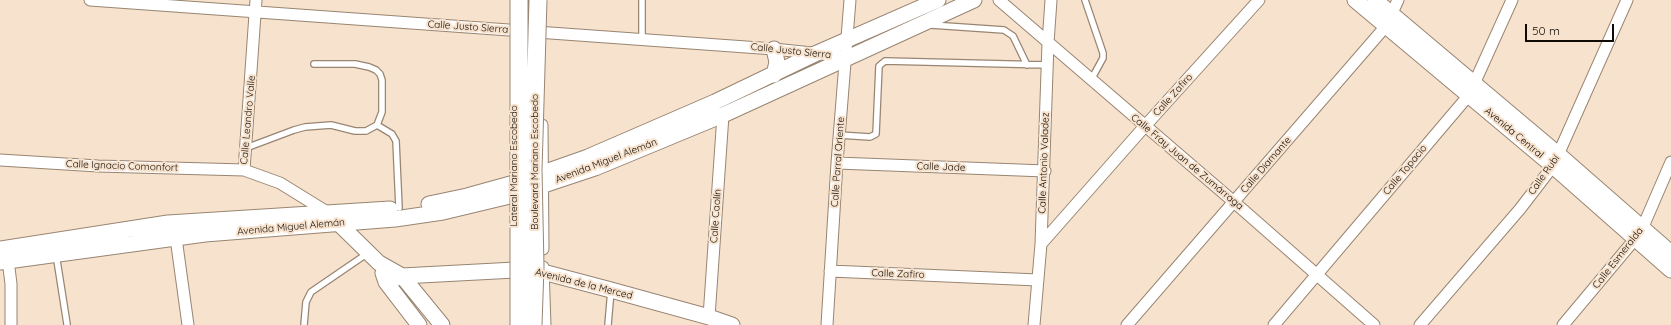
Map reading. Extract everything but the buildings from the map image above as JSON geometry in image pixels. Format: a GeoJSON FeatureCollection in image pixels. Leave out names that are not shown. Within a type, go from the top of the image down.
{"type":"FeatureCollection","features":[{"type":"Feature","properties":{"kind":"main road","name":"Avenida Miguel Alemán"},"geometry":{"type":"LineString","coordinates":[[2,257],[168,223],[332,217],[395,219],[443,212],[543,179],[595,168],[723,115],[938,0]]}},
{"type":"Feature","properties":{"kind":"main road","name":"Avenida Miguel Alemán"},"geometry":{"type":"LineString","coordinates":[[543,179],[570,164],[776,78],[822,57],[922,24],[974,0]]}},
{"type":"Feature","properties":{"kind":"main road","name":"Avenida Central"},"geometry":{"type":"LineString","coordinates":[[1355,0],[1389,20],[1556,161],[1639,234],[1671,270]]}},
{"type":"Feature","properties":{"kind":"main road","name":"Avenida Central"},"geometry":{"type":"LineString","coordinates":[[1375,0],[1389,20]]}},
{"type":"Feature","properties":{"kind":"main road","name":"Boulevard Mariano Escobedo"},"geometry":{"type":"LineString","coordinates":[[516,2],[519,325]]}},
{"type":"Feature","properties":{"kind":"main road","name":"Boulevard Mariano Escobedo"},"geometry":{"type":"LineString","coordinates":[[534,325],[535,267],[533,170],[541,3]]}},
{"type":"Feature","properties":{"kind":"main road"},"geometry":{"type":"LineString","coordinates":[[774,49],[778,62],[776,78]]}},
{"type":"Feature","properties":{"kind":"main road","name":"Avenida Miguel Alemán"},"geometry":{"type":"LineString","coordinates":[[2,257],[56,254],[180,233],[332,217],[399,208],[514,189]]}},
{"type":"Feature","properties":{"kind":"main road","name":"Calle Leandro Valle"},"geometry":{"type":"LineString","coordinates":[[332,217],[374,258],[402,276],[442,325]]}},
{"type":"Feature","properties":{"kind":"main road","name":"Avenida Central"},"geometry":{"type":"LineString","coordinates":[[1639,234],[1671,253]]}},
{"type":"Feature","properties":{"kind":"main road","name":"Calle Leandro Valle"},"geometry":{"type":"LineString","coordinates":[[374,258],[386,282],[419,325]]}},
{"type":"Feature","properties":{"kind":"main road","name":"Avenida de la Merced"},"geometry":{"type":"LineString","coordinates":[[386,282],[402,276],[515,270],[543,272],[709,317],[730,325]]}},
{"type":"Feature","properties":{"kind":"street","name":"Calle Justo Sierra"},"geometry":{"type":"LineString","coordinates":[[90,0],[774,49],[822,57]]}},
{"type":"Feature","properties":{"kind":"street","name":"Calle Leandro Valle"},"geometry":{"type":"LineString","coordinates":[[256,0],[244,170],[280,183],[332,217]]}},
{"type":"Feature","properties":{"kind":"street","name":"Calle Parral Oriente"},"geometry":{"type":"LineString","coordinates":[[827,325],[837,163],[850,0]]}},
{"type":"Feature","properties":{"kind":"street","name":"Calle Fray Juan de Zumárraga"},"geometry":{"type":"LineString","coordinates":[[999,0],[1234,202],[1374,325]]}},
{"type":"Feature","properties":{"kind":"street","name":"Calle Antonio Valadez"},"geometry":{"type":"LineString","coordinates":[[1034,325],[1041,244],[1048,43],[1051,0]]}},
{"type":"Feature","properties":{"kind":"street","name":"Calle Zafiro"},"geometry":{"type":"LineString","coordinates":[[1041,244],[1259,0]]}},
{"type":"Feature","properties":{"kind":"street","name":"Calle Diamante"},"geometry":{"type":"LineString","coordinates":[[1127,325],[1389,20],[1398,0]]}},
{"type":"Feature","properties":{"kind":"street","name":"Calle Topacio"},"geometry":{"type":"LineString","coordinates":[[1274,325],[1471,89],[1512,0]]}},
{"type":"Feature","properties":{"kind":"street","name":"Calle Rubí"},"geometry":{"type":"LineString","coordinates":[[1420,325],[1520,209],[1556,161],[1627,0]]}},
{"type":"Feature","properties":{"kind":"street"},"geometry":{"type":"LineString","coordinates":[[516,2],[518,12],[527,16],[541,3]]}},
{"type":"Feature","properties":{"kind":"street","name":"Lateral Mariano Escobedo"},"geometry":{"type":"LineString","coordinates":[[514,325],[516,2]]}},
{"type":"Feature","properties":{"kind":"street"},"geometry":{"type":"LineString","coordinates":[[541,3],[543,32],[543,272],[545,325]]}},
{"type":"Feature","properties":{"kind":"street","name":"Calle Caolín"},"geometry":{"type":"LineString","coordinates":[[709,317],[723,115]]}},
{"type":"Feature","properties":{"kind":"street","name":"Calle Ignacio Comonfort"},"geometry":{"type":"LineString","coordinates":[[0,160],[98,166],[244,170]]}},
{"type":"Feature","properties":{"kind":"street","name":"Calle Esmeralda"},"geometry":{"type":"LineString","coordinates":[[1563,325],[1639,234],[1671,162]]}},
{"type":"Feature","properties":{"kind":"street","name":"Calle Jade"},"geometry":{"type":"LineString","coordinates":[[837,163],[1044,172]]}},
{"type":"Feature","properties":{"kind":"street"},"geometry":{"type":"LineString","coordinates":[[180,233],[188,325]]}},
{"type":"Feature","properties":{"kind":"street"},"geometry":{"type":"LineString","coordinates":[[2,257],[11,284],[11,325]]}},
{"type":"Feature","properties":{"kind":"street","name":"Calle Zafiro"},"geometry":{"type":"LineString","coordinates":[[830,271],[1038,280]]}},
{"type":"Feature","properties":{"kind":"lane"},"geometry":{"type":"LineString","coordinates":[[642,0],[642,39]]}},
{"type":"Feature","properties":{"kind":"lane"},"geometry":{"type":"LineString","coordinates":[[1084,0],[1103,53],[1103,58],[1091,80]]}},
{"type":"Feature","properties":{"kind":"lane"},"geometry":{"type":"LineString","coordinates":[[922,24],[1004,30],[1013,36],[1027,65]]}},
{"type":"Feature","properties":{"kind":"lane"},"geometry":{"type":"LineString","coordinates":[[839,135],[870,137],[876,134],[879,66],[885,61],[1048,65]]}},
{"type":"Feature","properties":{"kind":"lane"},"geometry":{"type":"LineString","coordinates":[[246,148],[305,127],[332,124],[355,131],[366,131],[377,125],[382,112],[382,80],[380,74],[369,67],[355,64],[314,64]]}},
{"type":"Feature","properties":{"kind":"lane"},"geometry":{"type":"LineString","coordinates":[[675,127],[738,98]]}},
{"type":"Feature","properties":{"kind":"lane"},"geometry":{"type":"LineString","coordinates":[[377,125],[392,134],[396,142],[399,208]]}},
{"type":"Feature","properties":{"kind":"lane"},"geometry":{"type":"LineString","coordinates":[[543,179],[583,165],[646,139]]}},
{"type":"Feature","properties":{"kind":"lane"},"geometry":{"type":"LineString","coordinates":[[199,228],[332,217]]}},
{"type":"Feature","properties":{"kind":"lane"},"geometry":{"type":"LineString","coordinates":[[130,236],[180,233]]}},
{"type":"Feature","properties":{"kind":"lane"},"geometry":{"type":"LineString","coordinates":[[2,257],[30,251]]}},
{"type":"Feature","properties":{"kind":"lane"},"geometry":{"type":"LineString","coordinates":[[56,254],[67,324]]}},
{"type":"Feature","properties":{"kind":"lane"},"geometry":{"type":"LineString","coordinates":[[304,325],[306,302],[311,292],[374,258]]}},
{"type":"Feature","properties":{"kind":"lane"},"geometry":{"type":"LineString","coordinates":[[608,325],[611,290]]}}]}
